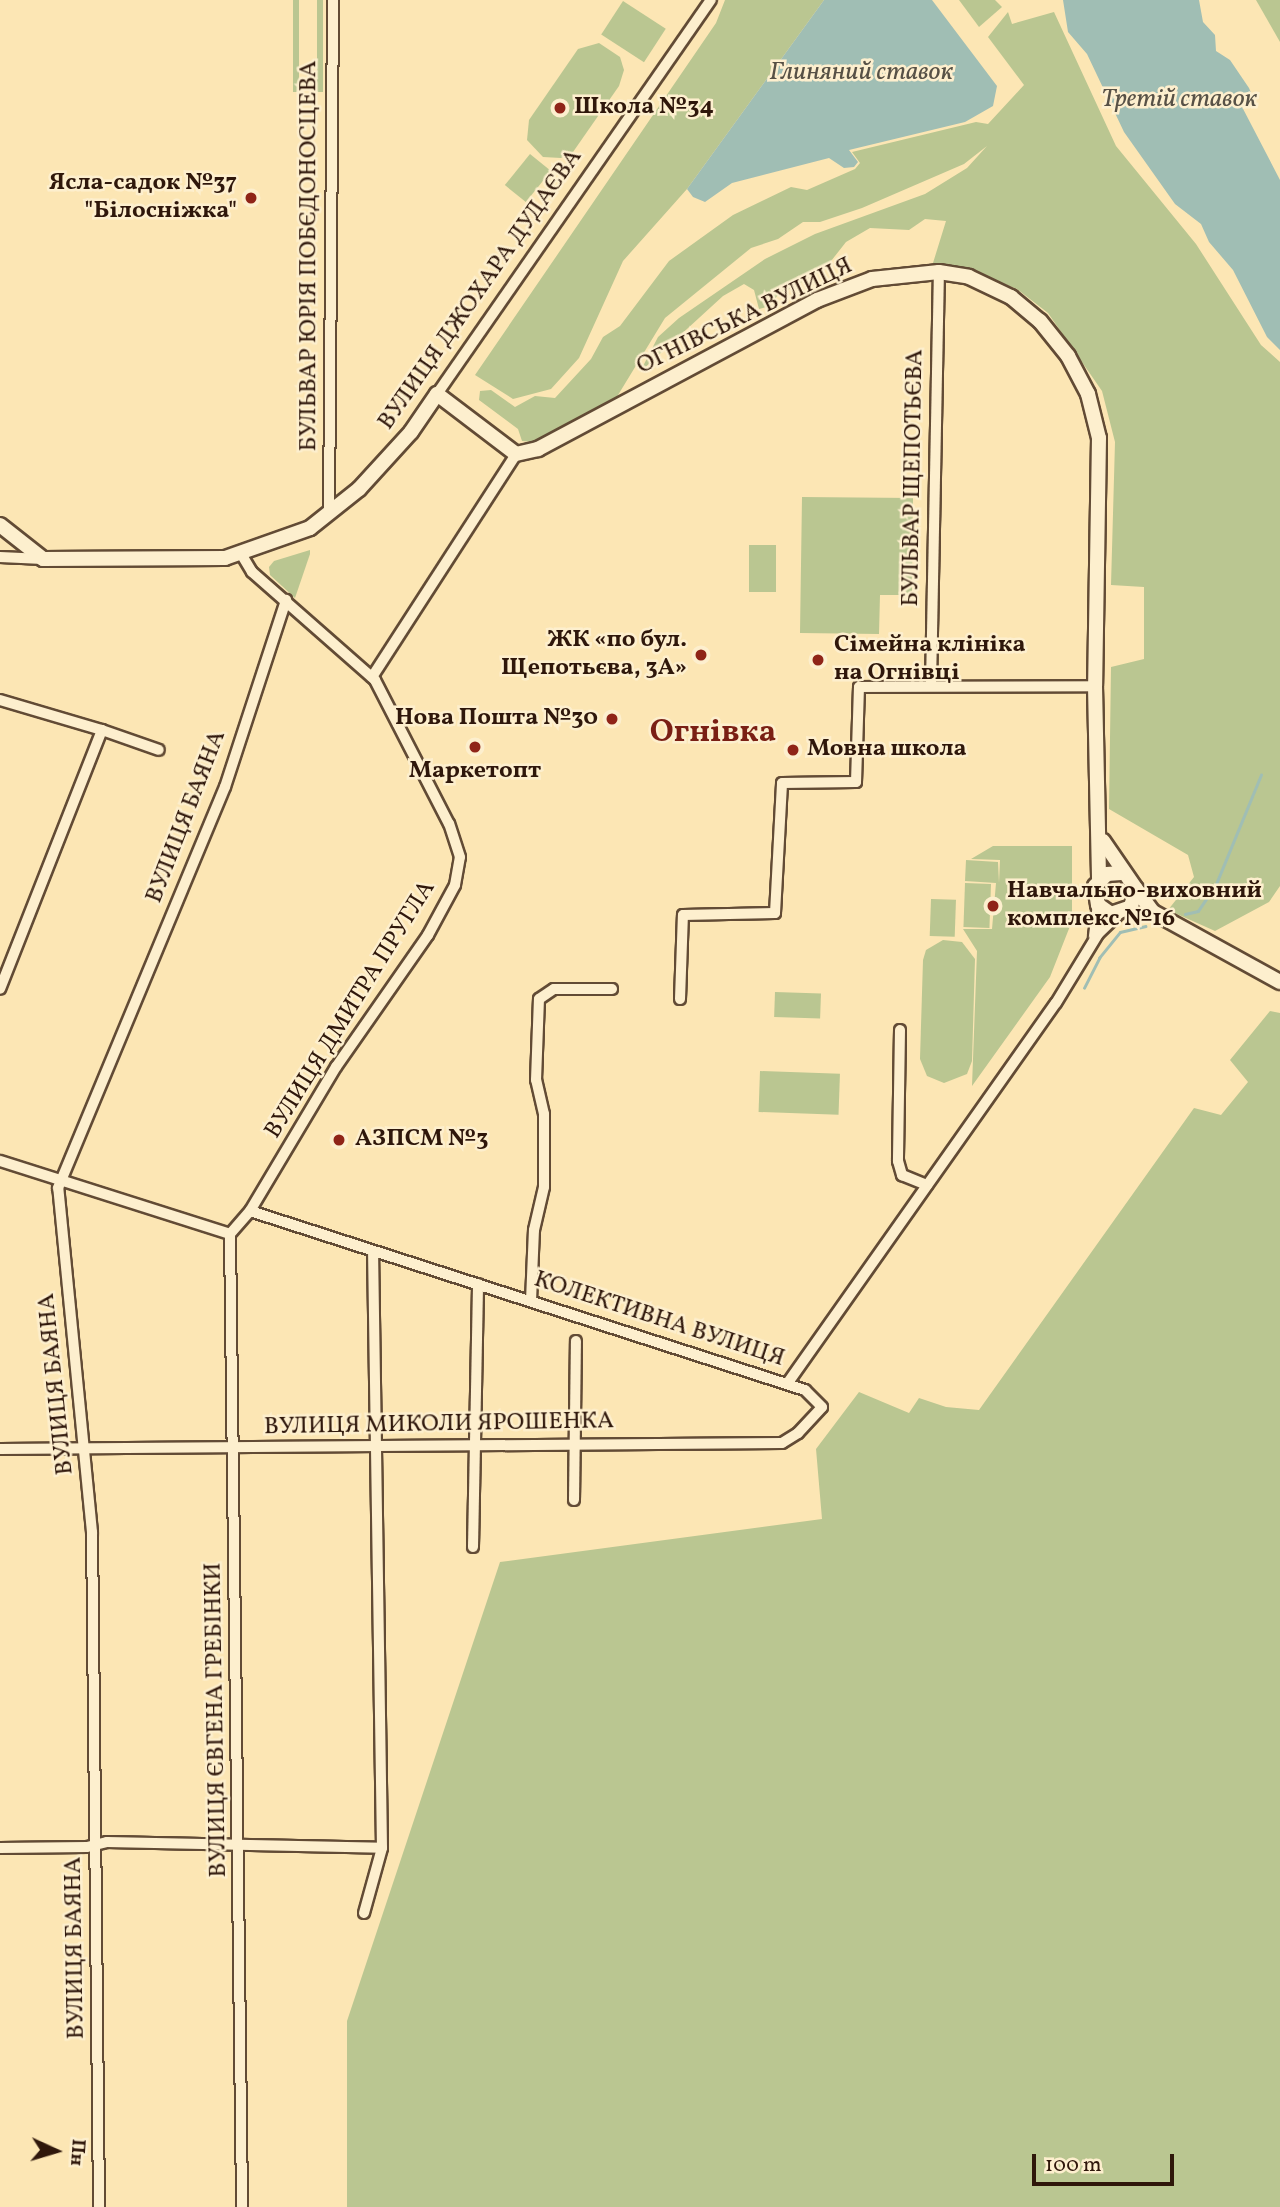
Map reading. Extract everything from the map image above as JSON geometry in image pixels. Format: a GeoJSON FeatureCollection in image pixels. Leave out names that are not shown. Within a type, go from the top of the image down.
{"type":"FeatureCollection","features":[{"type":"Feature","properties":{"kind":"street","name":"БУЛЬВАР ЮРІЯ ПОБЄДОНОСЦЕВА"},"geometry":{"type":"LineString","coordinates":[[329,513],[333,0]]}},
{"type":"Feature","properties":{"kind":"street","name":"ВУЛИЦЯ ДЖОХАРА ДУДАЄВА"},"geometry":{"type":"LineString","coordinates":[[43,559],[225,558],[310,528],[359,489],[411,432],[711,0]]}},
{"type":"Feature","properties":{"kind":"street","name":"ОГНІВСЬКА ВУЛИЦЯ"},"geometry":{"type":"LineString","coordinates":[[516,454],[538,449],[817,300],[872,279],[939,272],[969,277],[1011,297],[1040,321],[1068,356],[1088,394],[1098,438],[1095,687],[1099,880],[1094,891],[1098,905]]}},
{"type":"Feature","properties":{"kind":"street","name":"БУЛЬВАР ЩЕПОТЬЄВА"},"geometry":{"type":"LineString","coordinates":[[932,685],[939,272]]}},
{"type":"Feature","properties":{"kind":"street"},"geometry":{"type":"LineString","coordinates":[[372,677],[516,454],[438,394]]}},
{"type":"Feature","properties":{"kind":"street"},"geometry":{"type":"LineString","coordinates":[[0,525],[43,559]]}},
{"type":"Feature","properties":{"kind":"street","name":"ВУЛИЦЯ ДМИТРА ПРУГЛА"},"geometry":{"type":"LineString","coordinates":[[230,1234],[250,1211],[336,1067],[428,935],[459,870],[457,842],[372,677],[251,572],[240,552]]}},
{"type":"Feature","properties":{"kind":"street"},"geometry":{"type":"LineString","coordinates":[[0,557],[43,559]]}},
{"type":"Feature","properties":{"kind":"street","name":"ВУЛИЦЯ БАЯНА"},"geometry":{"type":"LineString","coordinates":[[99,2207],[92,1532],[60,1180],[225,787],[286,600]]}},
{"type":"Feature","properties":{"kind":"street"},"geometry":{"type":"LineString","coordinates":[[680,999],[683,915],[775,913],[782,783],[856,782],[859,687],[1095,687]]}},
{"type":"Feature","properties":{"kind":"street"},"geometry":{"type":"LineString","coordinates":[[0,700],[159,750]]}},
{"type":"Feature","properties":{"kind":"street"},"geometry":{"type":"LineString","coordinates":[[0,989],[102,730]]}},
{"type":"Feature","properties":{"kind":"street","name":"ОГНІВСЬКА ВУЛИЦЯ"},"geometry":{"type":"LineString","coordinates":[[1097,805],[1102,841],[1121,873],[1153,912]]}},
{"type":"Feature","properties":{"kind":"street"},"geometry":{"type":"LineString","coordinates":[[1099,880],[1107,874],[1121,873]]}},
{"type":"Feature","properties":{"kind":"street"},"geometry":{"type":"LineString","coordinates":[[1123,912],[1135,902],[1136,890]]}},
{"type":"Feature","properties":{"kind":"street"},"geometry":{"type":"LineString","coordinates":[[1098,905],[1123,912],[1153,912],[1280,982]]}},
{"type":"Feature","properties":{"kind":"street","name":"КОЛЕКТИВНА ВУЛИЦЯ"},"geometry":{"type":"LineString","coordinates":[[1091,946],[1098,905]]}},
{"type":"Feature","properties":{"kind":"street","name":"КОЛЕКТИВНА ВУЛИЦЯ"},"geometry":{"type":"LineString","coordinates":[[250,1211],[787,1384],[1091,946],[1123,912]]}},
{"type":"Feature","properties":{"kind":"street"},"geometry":{"type":"LineString","coordinates":[[531,1301],[534,1230],[544,1187],[544,1114],[536,1080],[539,999],[554,989],[612,989]]}},
{"type":"Feature","properties":{"kind":"street"},"geometry":{"type":"LineString","coordinates":[[900,1030],[898,1161],[902,1175],[927,1185]]}},
{"type":"Feature","properties":{"kind":"street"},"geometry":{"type":"LineString","coordinates":[[0,1161],[230,1234]]}},
{"type":"Feature","properties":{"kind":"street","name":"ВУЛИЦЯ ЄВГЕНА ГРЕБІНКИ"},"geometry":{"type":"LineString","coordinates":[[230,1234],[236,1448],[242,2207]]}},
{"type":"Feature","properties":{"kind":"street"},"geometry":{"type":"LineString","coordinates":[[364,1913],[382,1847],[380,1566],[373,1251]]}},
{"type":"Feature","properties":{"kind":"street"},"geometry":{"type":"LineString","coordinates":[[473,1547],[478,1284]]}},
{"type":"Feature","properties":{"kind":"street"},"geometry":{"type":"LineString","coordinates":[[574,1500],[576,1341]]}},
{"type":"Feature","properties":{"kind":"street","name":"ВУЛИЦЯ МИКОЛИ ЯРОШЕНКА"},"geometry":{"type":"LineString","coordinates":[[0,1449],[475,1443],[782,1443],[798,1433],[821,1407],[805,1390],[787,1384]]}},
{"type":"Feature","properties":{"kind":"street"},"geometry":{"type":"LineString","coordinates":[[0,1848],[96,1844],[382,1847]]}},
{"type":"Feature","properties":{"kind":"green space"},"geometry":{"type":"Polygon","coordinates":[[[293,0],[299,0],[299,92],[293,92],[293,0]]]}},
{"type":"Feature","properties":{"kind":"green space"},"geometry":{"type":"Polygon","coordinates":[[[317,0],[323,0],[323,92],[317,92],[317,0]]]}},
{"type":"Feature","properties":{"kind":"green space"},"geometry":{"type":"Polygon","coordinates":[[[725,0],[824,0],[687,189],[623,261],[579,358],[551,389],[513,399],[475,375],[716,23],[725,0]]]}},
{"type":"Feature","properties":{"kind":"green space"},"geometry":{"type":"Polygon","coordinates":[[[959,0],[995,0],[1002,7],[979,27],[959,0]]]}},
{"type":"Feature","properties":{"kind":"green space"},"geometry":{"type":"Polygon","coordinates":[[[1256,0],[1280,0],[1280,42],[1256,0]]]}},
{"type":"Feature","properties":{"kind":"green space"},"geometry":{"type":"Polygon","coordinates":[[[623,1],[666,29],[644,62],[601,35],[623,1]]]}},
{"type":"Feature","properties":{"kind":"green space"},"geometry":{"type":"Polygon","coordinates":[[[1008,12],[1012,24],[1054,12],[1116,146],[1196,244],[1261,345],[1280,362],[1280,886],[1269,902],[1215,931],[1168,910],[1194,877],[1188,855],[1109,809],[1111,667],[1144,659],[1144,587],[1111,585],[1115,442],[1102,391],[1048,313],[1017,289],[971,270],[933,263],[946,221],[925,219],[909,230],[870,228],[846,242],[824,270],[777,296],[770,306],[759,309],[754,290],[744,284],[723,296],[640,372],[658,337],[679,318],[765,259],[815,234],[925,194],[967,168],[987,146],[964,164],[862,208],[820,222],[803,222],[778,239],[751,248],[665,318],[615,400],[533,442],[522,441],[518,429],[479,400],[480,391],[491,390],[515,407],[535,396],[555,398],[591,359],[603,337],[620,326],[669,261],[733,215],[791,187],[807,190],[855,169],[860,163],[852,152],[976,122],[988,124],[1024,85],[988,37],[1008,12]]]}},
{"type":"Feature","properties":{"kind":"green space"},"geometry":{"type":"Polygon","coordinates":[[[599,43],[620,57],[624,70],[619,86],[573,152],[561,158],[543,157],[527,140],[529,120],[578,49],[599,43]]]}},
{"type":"Feature","properties":{"kind":"green space"},"geometry":{"type":"Polygon","coordinates":[[[530,154],[551,171],[526,202],[505,185],[530,154]]]}},
{"type":"Feature","properties":{"kind":"green space"},"geometry":{"type":"Polygon","coordinates":[[[802,497],[913,498],[912,595],[880,595],[879,634],[800,633],[802,497]]]}},
{"type":"Feature","properties":{"kind":"green space"},"geometry":{"type":"Polygon","coordinates":[[[749,545],[776,545],[776,592],[749,592],[749,545]]]}},
{"type":"Feature","properties":{"kind":"green space"},"geometry":{"type":"Polygon","coordinates":[[[310,550],[295,598],[270,575],[269,567],[274,561],[310,550]]]}},
{"type":"Feature","properties":{"kind":"green space"},"geometry":{"type":"Polygon","coordinates":[[[993,846],[1072,846],[1072,921],[1050,977],[972,1086],[977,951],[963,929],[992,929],[996,883],[965,881],[966,860],[998,862],[999,883],[1000,860],[971,859],[993,846]]]}},
{"type":"Feature","properties":{"kind":"green space"},"geometry":{"type":"Polygon","coordinates":[[[965,883],[991,884],[989,928],[963,927],[965,883]]]}},
{"type":"Feature","properties":{"kind":"green space"},"geometry":{"type":"Polygon","coordinates":[[[931,899],[956,900],[955,937],[930,936],[931,899]]]}},
{"type":"Feature","properties":{"kind":"green space"},"geometry":{"type":"Polygon","coordinates":[[[943,940],[962,942],[975,959],[972,1061],[967,1074],[944,1083],[927,1076],[920,1059],[923,960],[926,950],[943,940]]]}},
{"type":"Feature","properties":{"kind":"green space"},"geometry":{"type":"Polygon","coordinates":[[[775,992],[821,994],[820,1019],[774,1017],[775,992]]]}},
{"type":"Feature","properties":{"kind":"green space"},"geometry":{"type":"Polygon","coordinates":[[[1270,1011],[1280,1013],[1280,2207],[347,2207],[347,2021],[500,1562],[822,1519],[816,1449],[859,1392],[909,1413],[919,1398],[946,1407],[979,1410],[1194,1108],[1221,1115],[1248,1082],[1230,1060],[1270,1011]]]}},
{"type":"Feature","properties":{"kind":"green space"},"geometry":{"type":"Polygon","coordinates":[[[760,1071],[840,1074],[839,1115],[759,1112],[760,1071]]]}},
{"type":"Feature","properties":{"kind":"water","name":"Глиняний ставок"},"geometry":{"type":"Polygon","coordinates":[[[824,0],[932,0],[997,86],[993,106],[965,122],[849,150],[858,162],[854,167],[844,168],[829,158],[732,183],[705,202],[693,197],[687,189],[824,0]]]}},
{"type":"Feature","properties":{"kind":"water","name":"Третій ставок"},"geometry":{"type":"Polygon","coordinates":[[[1063,0],[1199,0],[1203,22],[1215,35],[1216,51],[1230,60],[1249,88],[1252,95],[1245,93],[1240,103],[1280,180],[1280,350],[1267,337],[1233,270],[1209,242],[1201,224],[1175,204],[1124,132],[1087,54],[1068,32],[1063,0]]]}},
{"type":"Feature","properties":{"kind":"waterway"},"geometry":{"type":"LineString","coordinates":[[1185,914],[1198,911],[1216,884],[1261,775]]}},
{"type":"Feature","properties":{"kind":"waterway"},"geometry":{"type":"LineString","coordinates":[[1084,988],[1099,958],[1120,932],[1145,926]]}},
{"type":"Feature","properties":{"kind":"place","name":"Школа №34"},"geometry":{"type":"Point","coordinates":[560,108]}},
{"type":"Feature","properties":{"kind":"place","name":"Ясла-садок №37 \"Білосніжка\""},"geometry":{"type":"Point","coordinates":[251,198]}},
{"type":"Feature","properties":{"kind":"place","name":"ЖК «по бул. Щепотьєва, 3А»"},"geometry":{"type":"Point","coordinates":[701,655]}},
{"type":"Feature","properties":{"kind":"place","name":"Сімейна клініка на Огнівці"},"geometry":{"type":"Point","coordinates":[818,660]}},
{"type":"Feature","properties":{"kind":"place","name":"Нова Пошта №30"},"geometry":{"type":"Point","coordinates":[612,719]}},
{"type":"Feature","properties":{"kind":"place","name":"Маркетопт"},"geometry":{"type":"Point","coordinates":[475,747]}},
{"type":"Feature","properties":{"kind":"place","name":"Мовна школа"},"geometry":{"type":"Point","coordinates":[793,750]}},
{"type":"Feature","properties":{"kind":"place","name":"Навчально-виховний комплекс №16"},"geometry":{"type":"Point","coordinates":[993,906]}},
{"type":"Feature","properties":{"kind":"place","name":"АЗПСМ №3"},"geometry":{"type":"Point","coordinates":[339,1140]}},
{"type":"Feature","properties":{"kind":"district","name":"Огнівка"},"geometry":{"type":"Point","coordinates":[713,733]}}]}
